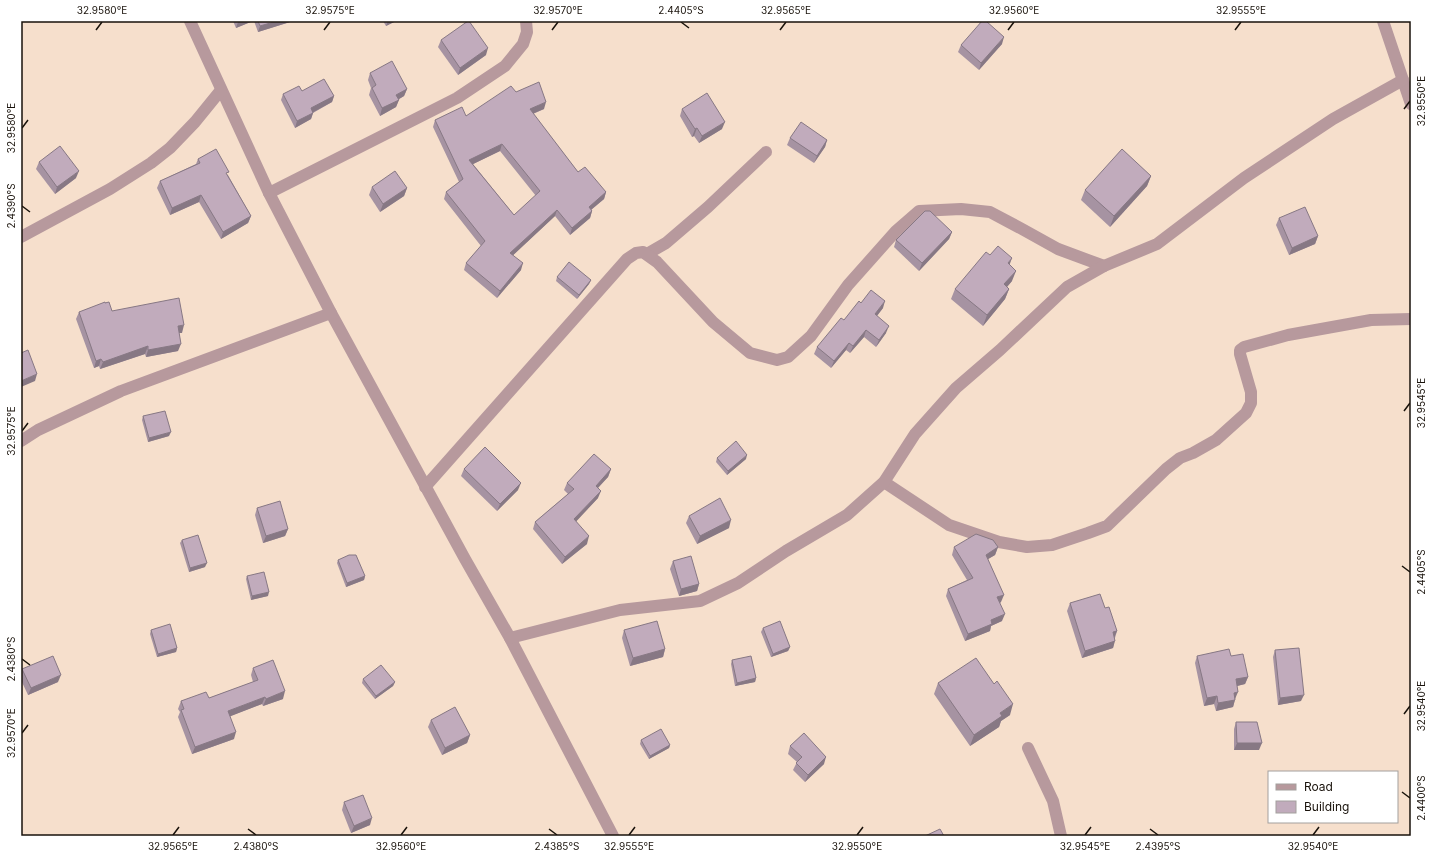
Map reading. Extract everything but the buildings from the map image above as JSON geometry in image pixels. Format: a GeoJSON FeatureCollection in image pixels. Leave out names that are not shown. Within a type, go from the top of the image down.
{"type":"FeatureCollection","features":[{"type":"Feature","properties":{"kind":"street"},"geometry":{"type":"LineString","coordinates":[[190,21],[269,193],[331,313],[425,487],[510,638],[613,836]]}},
{"type":"Feature","properties":{"kind":"street"},"geometry":{"type":"LineString","coordinates":[[269,193],[457,98],[505,66],[523,44],[527,32],[526,21]]}},
{"type":"Feature","properties":{"kind":"street"},"geometry":{"type":"LineString","coordinates":[[1383,21],[1411,104]]}},
{"type":"Feature","properties":{"kind":"street"},"geometry":{"type":"LineString","coordinates":[[510,638],[620,610],[700,601],[738,583],[786,551],[847,515],[884,482],[915,434],[956,388],[1000,350],[1067,287],[1104,266],[1157,244],[1244,178],[1333,119],[1403,80]]}},
{"type":"Feature","properties":{"kind":"street"},"geometry":{"type":"LineString","coordinates":[[21,237],[110,189],[151,163],[170,148],[195,122],[221,90]]}},
{"type":"Feature","properties":{"kind":"street"},"geometry":{"type":"LineString","coordinates":[[647,254],[666,243],[708,207],[766,152]]}},
{"type":"Feature","properties":{"kind":"street"},"geometry":{"type":"LineString","coordinates":[[425,487],[627,259],[636,253],[643,252],[657,262],[713,322],[750,353],[777,360],[788,357],[811,336],[848,285],[896,231],[919,211],[961,210],[990,212],[1058,249],[1104,266]]}},
{"type":"Feature","properties":{"kind":"street"},"geometry":{"type":"LineString","coordinates":[[21,441],[38,430],[121,391],[331,313]]}},
{"type":"Feature","properties":{"kind":"street"},"geometry":{"type":"LineString","coordinates":[[884,482],[949,525],[999,542],[1027,547],[1052,545],[1107,526],[1166,469],[1180,458],[1193,453],[1216,440],[1246,413],[1250,403],[1251,392],[1240,350],[1244,347],[1288,335],[1371,320],[1411,319]]}},
{"type":"Feature","properties":{"kind":"street"},"geometry":{"type":"LineString","coordinates":[[1028,748],[1052,801],[1061,836]]}}]}
